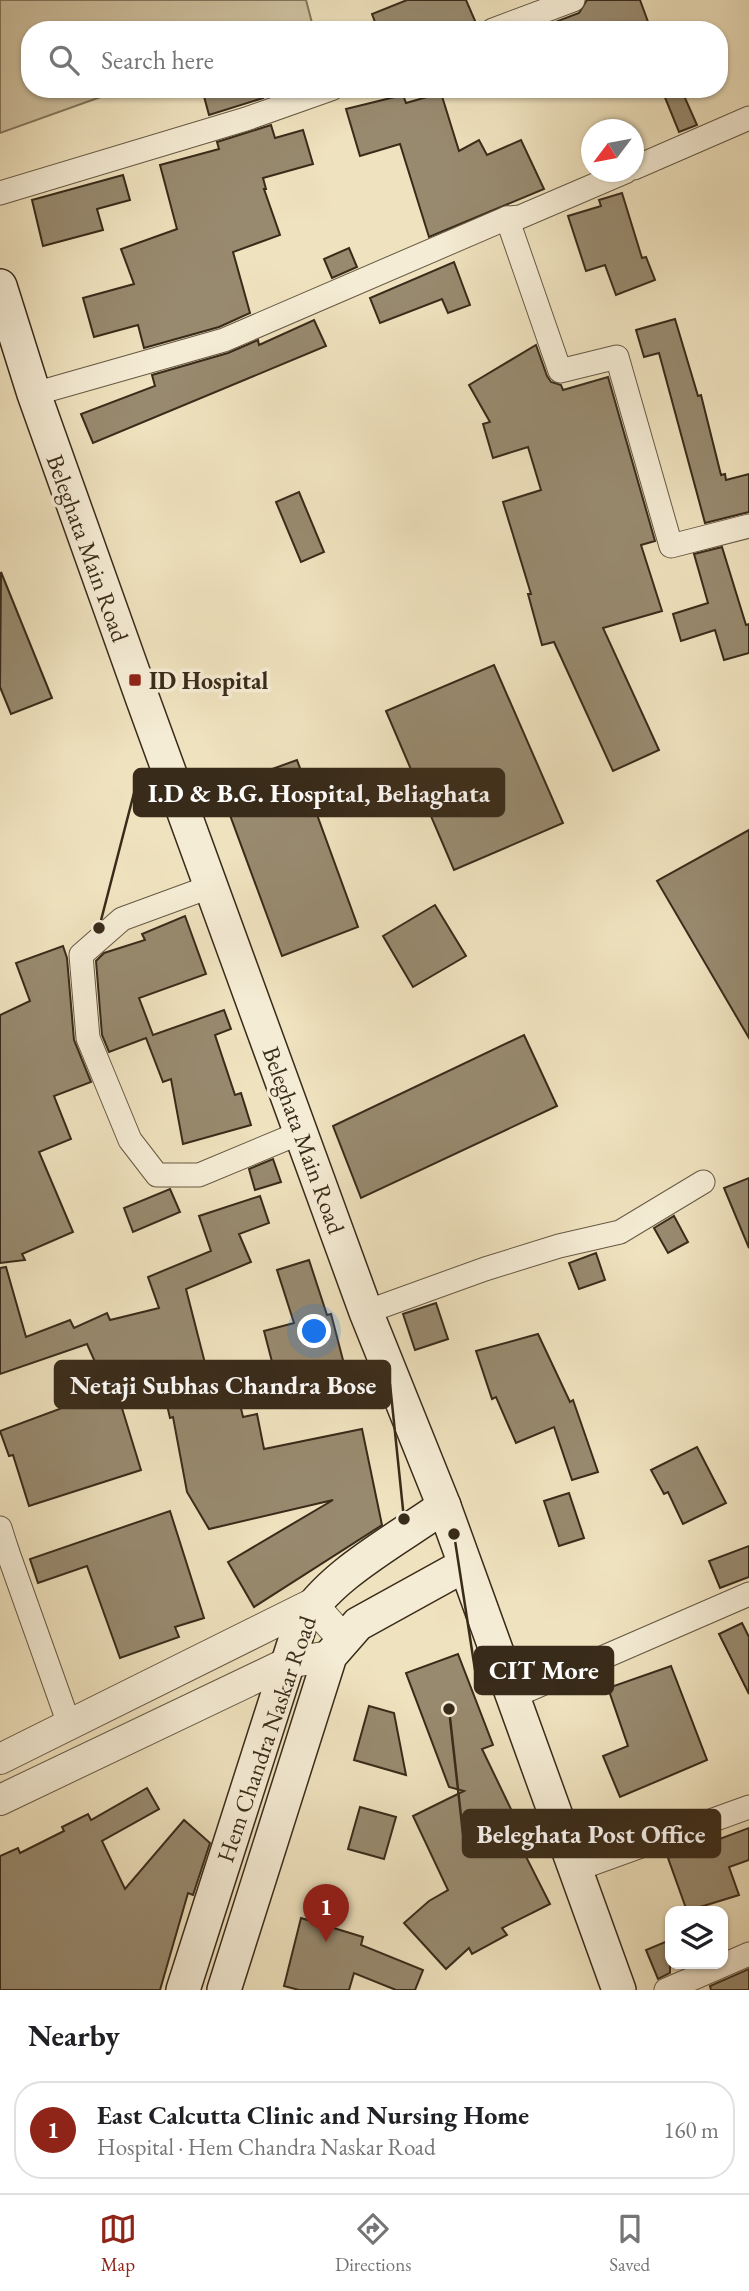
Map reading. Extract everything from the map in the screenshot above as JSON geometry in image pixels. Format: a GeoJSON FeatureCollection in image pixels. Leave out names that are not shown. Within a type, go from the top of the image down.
{"type":"FeatureCollection","features":[{"type":"Feature","properties":{"kind":"main road","name":"Beleghata Main Road"},"geometry":{"type":"LineString","coordinates":[[0,286],[33,394],[366,1312],[444,1506],[463,1566],[619,1990]]}},
{"type":"Feature","properties":{"kind":"main road","name":"Hem Chandra Naskar Road"},"geometry":{"type":"LineString","coordinates":[[183,1990],[300,1625],[312,1604],[332,1586],[444,1506]]}},
{"type":"Feature","properties":{"kind":"main road","name":"Hem Chandra Naskar Road"},"geometry":{"type":"LineString","coordinates":[[224,1990],[337,1648],[382,1609],[463,1566]]}},
{"type":"Feature","properties":{"kind":"street"},"geometry":{"type":"LineString","coordinates":[[517,21],[573,0]]}},
{"type":"Feature","properties":{"kind":"street"},"geometry":{"type":"LineString","coordinates":[[0,193],[246,119],[306,98]]}},
{"type":"Feature","properties":{"kind":"street"},"geometry":{"type":"LineString","coordinates":[[644,164],[749,118]]}},
{"type":"Feature","properties":{"kind":"street"},"geometry":{"type":"LineString","coordinates":[[33,394],[224,340],[507,218],[520,217],[602,182]]}},
{"type":"Feature","properties":{"kind":"street"},"geometry":{"type":"LineString","coordinates":[[507,218],[560,371],[617,356],[671,546],[749,526]]}},
{"type":"Feature","properties":{"kind":"street"},"geometry":{"type":"LineString","coordinates":[[212,886],[122,919],[80,955],[88,1038],[130,1140],[158,1175],[199,1175],[302,1132]]}},
{"type":"Feature","properties":{"kind":"street"},"geometry":{"type":"LineString","coordinates":[[366,1312],[485,1269],[559,1246],[620,1232],[703,1182]]}},
{"type":"Feature","properties":{"kind":"street"},"geometry":{"type":"LineString","coordinates":[[2,1544],[69,1724]]}},
{"type":"Feature","properties":{"kind":"street"},"geometry":{"type":"LineString","coordinates":[[512,1697],[749,1594]]}},
{"type":"Feature","properties":{"kind":"street"},"geometry":{"type":"LineString","coordinates":[[0,1759],[312,1604],[337,1648],[287,1663],[0,1800]]}},
{"type":"Feature","properties":{"kind":"street"},"geometry":{"type":"LineString","coordinates":[[575,1870],[749,1807]]}},
{"type":"Feature","properties":{"kind":"street"},"geometry":{"type":"LineString","coordinates":[[666,1990],[749,1954]]}},
{"type":"Feature","properties":{"kind":"shaded area"},"geometry":{"type":"Polygon","coordinates":[[[0,0],[306,0],[311,21],[21,21],[21,98],[98,98],[0,133],[0,0]]]}},
{"type":"Feature","properties":{"kind":"building"},"geometry":{"type":"Polygon","coordinates":[[[407,0],[466,0],[475,21],[375,21],[372,14],[407,0]]]}},
{"type":"Feature","properties":{"kind":"building"},"geometry":{"type":"Polygon","coordinates":[[[587,0],[640,0],[648,21],[558,21],[579,13],[587,0]]]}},
{"type":"Feature","properties":{"kind":"building"},"geometry":{"type":"Polygon","coordinates":[[[204,98],[263,98],[209,115],[204,98]]]}},
{"type":"Feature","properties":{"kind":"building"},"geometry":{"type":"Polygon","coordinates":[[[391,98],[404,98],[406,103],[424,98],[443,98],[459,151],[479,140],[487,155],[521,140],[544,189],[429,237],[400,144],[360,156],[346,109],[391,98]]]}},
{"type":"Feature","properties":{"kind":"building"},"geometry":{"type":"Polygon","coordinates":[[[665,98],[685,98],[697,125],[679,132],[665,98]]]}},
{"type":"Feature","properties":{"kind":"building"},"geometry":{"type":"Polygon","coordinates":[[[271,125],[275,138],[303,130],[313,164],[263,178],[264,189],[280,235],[233,252],[250,313],[219,327],[144,348],[138,325],[94,337],[83,298],[134,284],[121,249],[177,229],[160,165],[219,149],[217,142],[271,125]]]}},
{"type":"Feature","properties":{"kind":"building"},"geometry":{"type":"Polygon","coordinates":[[[123,175],[130,200],[97,209],[103,230],[43,246],[32,200],[123,175]]]}},
{"type":"Feature","properties":{"kind":"building"},"geometry":{"type":"Polygon","coordinates":[[[622,193],[642,258],[646,257],[655,280],[616,295],[605,265],[586,271],[568,216],[601,206],[599,200],[622,193]]]}},
{"type":"Feature","properties":{"kind":"building"},"geometry":{"type":"Polygon","coordinates":[[[349,248],[357,267],[332,278],[324,259],[349,248]]]}},
{"type":"Feature","properties":{"kind":"building"},"geometry":{"type":"Polygon","coordinates":[[[454,262],[470,305],[448,313],[442,299],[380,323],[370,298],[454,262]]]}},
{"type":"Feature","properties":{"kind":"building"},"geometry":{"type":"Polygon","coordinates":[[[675,319],[698,396],[701,395],[721,475],[725,474],[726,480],[749,474],[749,512],[705,523],[659,353],[644,357],[636,330],[675,319]]]}},
{"type":"Feature","properties":{"kind":"building"},"geometry":{"type":"Polygon","coordinates":[[[314,320],[326,346],[93,443],[81,414],[155,386],[152,375],[228,353],[258,340],[259,345],[314,320]]]}},
{"type":"Feature","properties":{"kind":"building"},"geometry":{"type":"Polygon","coordinates":[[[536,345],[547,376],[551,382],[561,385],[563,390],[608,377],[655,541],[641,545],[662,611],[603,628],[659,750],[613,771],[554,642],[542,645],[528,594],[531,594],[503,502],[541,490],[528,447],[493,458],[483,424],[490,422],[469,385],[536,345]]]}},
{"type":"Feature","properties":{"kind":"building"},"geometry":{"type":"Polygon","coordinates":[[[299,492],[324,552],[301,562],[276,502],[299,492]]]}},
{"type":"Feature","properties":{"kind":"building"},"geometry":{"type":"Polygon","coordinates":[[[722,547],[746,625],[749,624],[749,653],[724,660],[715,630],[681,641],[673,614],[708,603],[694,554],[722,547]]]}},
{"type":"Feature","properties":{"kind":"building"},"geometry":{"type":"Polygon","coordinates":[[[1,572],[52,698],[11,714],[0,687],[1,572]]]}},
{"type":"Feature","properties":{"kind":"building"},"geometry":{"type":"Polygon","coordinates":[[[494,665],[563,823],[454,870],[386,711],[494,665]]]}},
{"type":"Feature","properties":{"kind":"building"},"geometry":{"type":"Polygon","coordinates":[[[297,760],[358,927],[282,956],[220,788],[297,760]]]}},
{"type":"Feature","properties":{"kind":"building"},"geometry":{"type":"Polygon","coordinates":[[[749,830],[749,1038],[657,881],[749,830]]]}},
{"type":"Feature","properties":{"kind":"building"},"geometry":{"type":"Polygon","coordinates":[[[435,905],[466,956],[413,987],[383,936],[435,905]]]}},
{"type":"Feature","properties":{"kind":"building"},"geometry":{"type":"Polygon","coordinates":[[[185,916],[206,974],[139,998],[153,1035],[224,1010],[231,1029],[215,1035],[235,1095],[241,1093],[251,1125],[183,1144],[171,1079],[163,1082],[146,1038],[109,1052],[102,1035],[96,961],[104,953],[145,940],[142,934],[185,916]]]}},
{"type":"Feature","properties":{"kind":"building"},"geometry":{"type":"Polygon","coordinates":[[[63,946],[67,958],[74,1040],[91,1082],[54,1096],[71,1139],[39,1152],[73,1232],[22,1254],[25,1260],[0,1263],[0,1015],[30,1001],[16,963],[63,946]]]}},
{"type":"Feature","properties":{"kind":"building"},"geometry":{"type":"Polygon","coordinates":[[[524,1035],[557,1106],[361,1198],[333,1126],[524,1035]]]}},
{"type":"Feature","properties":{"kind":"building"},"geometry":{"type":"Polygon","coordinates":[[[273,1159],[281,1182],[255,1190],[249,1169],[273,1159]]]}},
{"type":"Feature","properties":{"kind":"building"},"geometry":{"type":"Polygon","coordinates":[[[749,1178],[749,1248],[724,1188],[749,1178]]]}},
{"type":"Feature","properties":{"kind":"building"},"geometry":{"type":"Polygon","coordinates":[[[170,1189],[180,1212],[133,1232],[124,1208],[170,1189]]]}},
{"type":"Feature","properties":{"kind":"building"},"geometry":{"type":"Polygon","coordinates":[[[260,1196],[269,1223],[239,1234],[251,1262],[186,1289],[207,1371],[231,1366],[243,1417],[257,1414],[264,1449],[362,1429],[382,1525],[254,1607],[228,1562],[333,1500],[209,1529],[187,1492],[173,1417],[170,1418],[164,1392],[121,1405],[141,1470],[29,1506],[13,1455],[9,1456],[0,1431],[108,1391],[87,1344],[0,1374],[0,1268],[6,1267],[26,1337],[70,1320],[74,1328],[107,1313],[110,1320],[159,1308],[148,1277],[211,1251],[199,1216],[260,1196]]]}},
{"type":"Feature","properties":{"kind":"building"},"geometry":{"type":"Polygon","coordinates":[[[674,1216],[688,1242],[668,1253],[654,1228],[674,1216]]]}},
{"type":"Feature","properties":{"kind":"building"},"geometry":{"type":"Polygon","coordinates":[[[596,1253],[605,1280],[579,1289],[569,1263],[596,1253]]]}},
{"type":"Feature","properties":{"kind":"building"},"geometry":{"type":"Polygon","coordinates":[[[309,1260],[327,1315],[331,1314],[350,1387],[283,1404],[264,1331],[294,1323],[277,1270],[309,1260]]]}},
{"type":"Feature","properties":{"kind":"building"},"geometry":{"type":"Polygon","coordinates":[[[436,1303],[448,1339],[415,1350],[403,1314],[436,1303]]]}},
{"type":"Feature","properties":{"kind":"building"},"geometry":{"type":"Polygon","coordinates":[[[538,1334],[570,1402],[573,1400],[598,1472],[572,1480],[554,1427],[516,1443],[496,1397],[492,1399],[476,1351],[538,1334]]]}},
{"type":"Feature","properties":{"kind":"building"},"geometry":{"type":"Polygon","coordinates":[[[697,1447],[726,1503],[683,1524],[668,1492],[664,1494],[651,1470],[697,1447]]]}},
{"type":"Feature","properties":{"kind":"building"},"geometry":{"type":"Polygon","coordinates":[[[569,1493],[584,1538],[559,1546],[544,1501],[569,1493]]]}},
{"type":"Feature","properties":{"kind":"building"},"geometry":{"type":"Polygon","coordinates":[[[170,1511],[204,1618],[175,1627],[179,1637],[120,1658],[87,1566],[38,1583],[30,1559],[170,1511]]]}},
{"type":"Feature","properties":{"kind":"building"},"geometry":{"type":"Polygon","coordinates":[[[749,1546],[749,1577],[720,1588],[709,1561],[749,1546]]]}},
{"type":"Feature","properties":{"kind":"building"},"geometry":{"type":"Polygon","coordinates":[[[742,1623],[749,1637],[749,1694],[719,1634],[742,1623]]]}},
{"type":"Feature","properties":{"kind":"building"},"geometry":{"type":"Polygon","coordinates":[[[458,1654],[493,1745],[482,1749],[522,1832],[515,1835],[550,1904],[502,1928],[507,1935],[472,1954],[469,1948],[446,1969],[404,1923],[429,1901],[448,1890],[413,1816],[464,1791],[449,1787],[406,1673],[458,1654]]]}},
{"type":"Feature","properties":{"kind":"building"},"geometry":{"type":"Polygon","coordinates":[[[671,1666],[707,1760],[620,1797],[603,1756],[628,1746],[608,1688],[671,1666]]]}},
{"type":"Feature","properties":{"kind":"building"},"geometry":{"type":"Polygon","coordinates":[[[369,1706],[394,1713],[406,1775],[354,1760],[369,1706]]]}},
{"type":"Feature","properties":{"kind":"building"},"geometry":{"type":"Polygon","coordinates":[[[147,1788],[159,1809],[102,1841],[125,1889],[184,1820],[210,1843],[193,1895],[188,1893],[160,1990],[0,1990],[0,1856],[18,1848],[20,1853],[64,1831],[62,1827],[88,1814],[91,1820],[147,1788]]]}},
{"type":"Feature","properties":{"kind":"building"},"geometry":{"type":"Polygon","coordinates":[[[360,1807],[396,1817],[384,1859],[348,1849],[360,1807]]]}},
{"type":"Feature","properties":{"kind":"building"},"geometry":{"type":"Polygon","coordinates":[[[749,1828],[749,1860],[729,1867],[739,1895],[703,1906],[685,1906],[668,1858],[749,1828]]]}},
{"type":"Feature","properties":{"kind":"building"},"geometry":{"type":"Polygon","coordinates":[[[301,1918],[363,1937],[361,1945],[423,1970],[415,1990],[396,1990],[354,1973],[349,1990],[299,1990],[284,1986],[301,1918]]]}},
{"type":"Feature","properties":{"kind":"building"},"geometry":{"type":"Polygon","coordinates":[[[665,1942],[665,1969],[670,1969],[670,1973],[658,1979],[646,1950],[665,1942]]]}},
{"type":"Feature","properties":{"kind":"building"},"geometry":{"type":"Polygon","coordinates":[[[749,1969],[749,1990],[711,1990],[710,1986],[749,1969]]]}},
{"type":"Feature","properties":{"kind":"place","name":"ID Hospital"},"geometry":{"type":"Point","coordinates":[135,680]}},
{"type":"Feature","properties":{"kind":"place","name":"I.D & B.G. Hospital, Beliaghata"},"geometry":{"type":"Point","coordinates":[99,928]}},
{"type":"Feature","properties":{"kind":"place","name":"Netaji Subhas Chandra Bose"},"geometry":{"type":"Point","coordinates":[404,1519]}},
{"type":"Feature","properties":{"kind":"place","name":"CIT More"},"geometry":{"type":"Point","coordinates":[454,1534]}},
{"type":"Feature","properties":{"kind":"place","name":"Beleghata Post Office"},"geometry":{"type":"Point","coordinates":[449,1709]}},
{"type":"Feature","properties":{"kind":"place","name":"East Calcutta Clinic and Nursing Home"},"geometry":{"type":"Point","coordinates":[326,1942]}}]}
